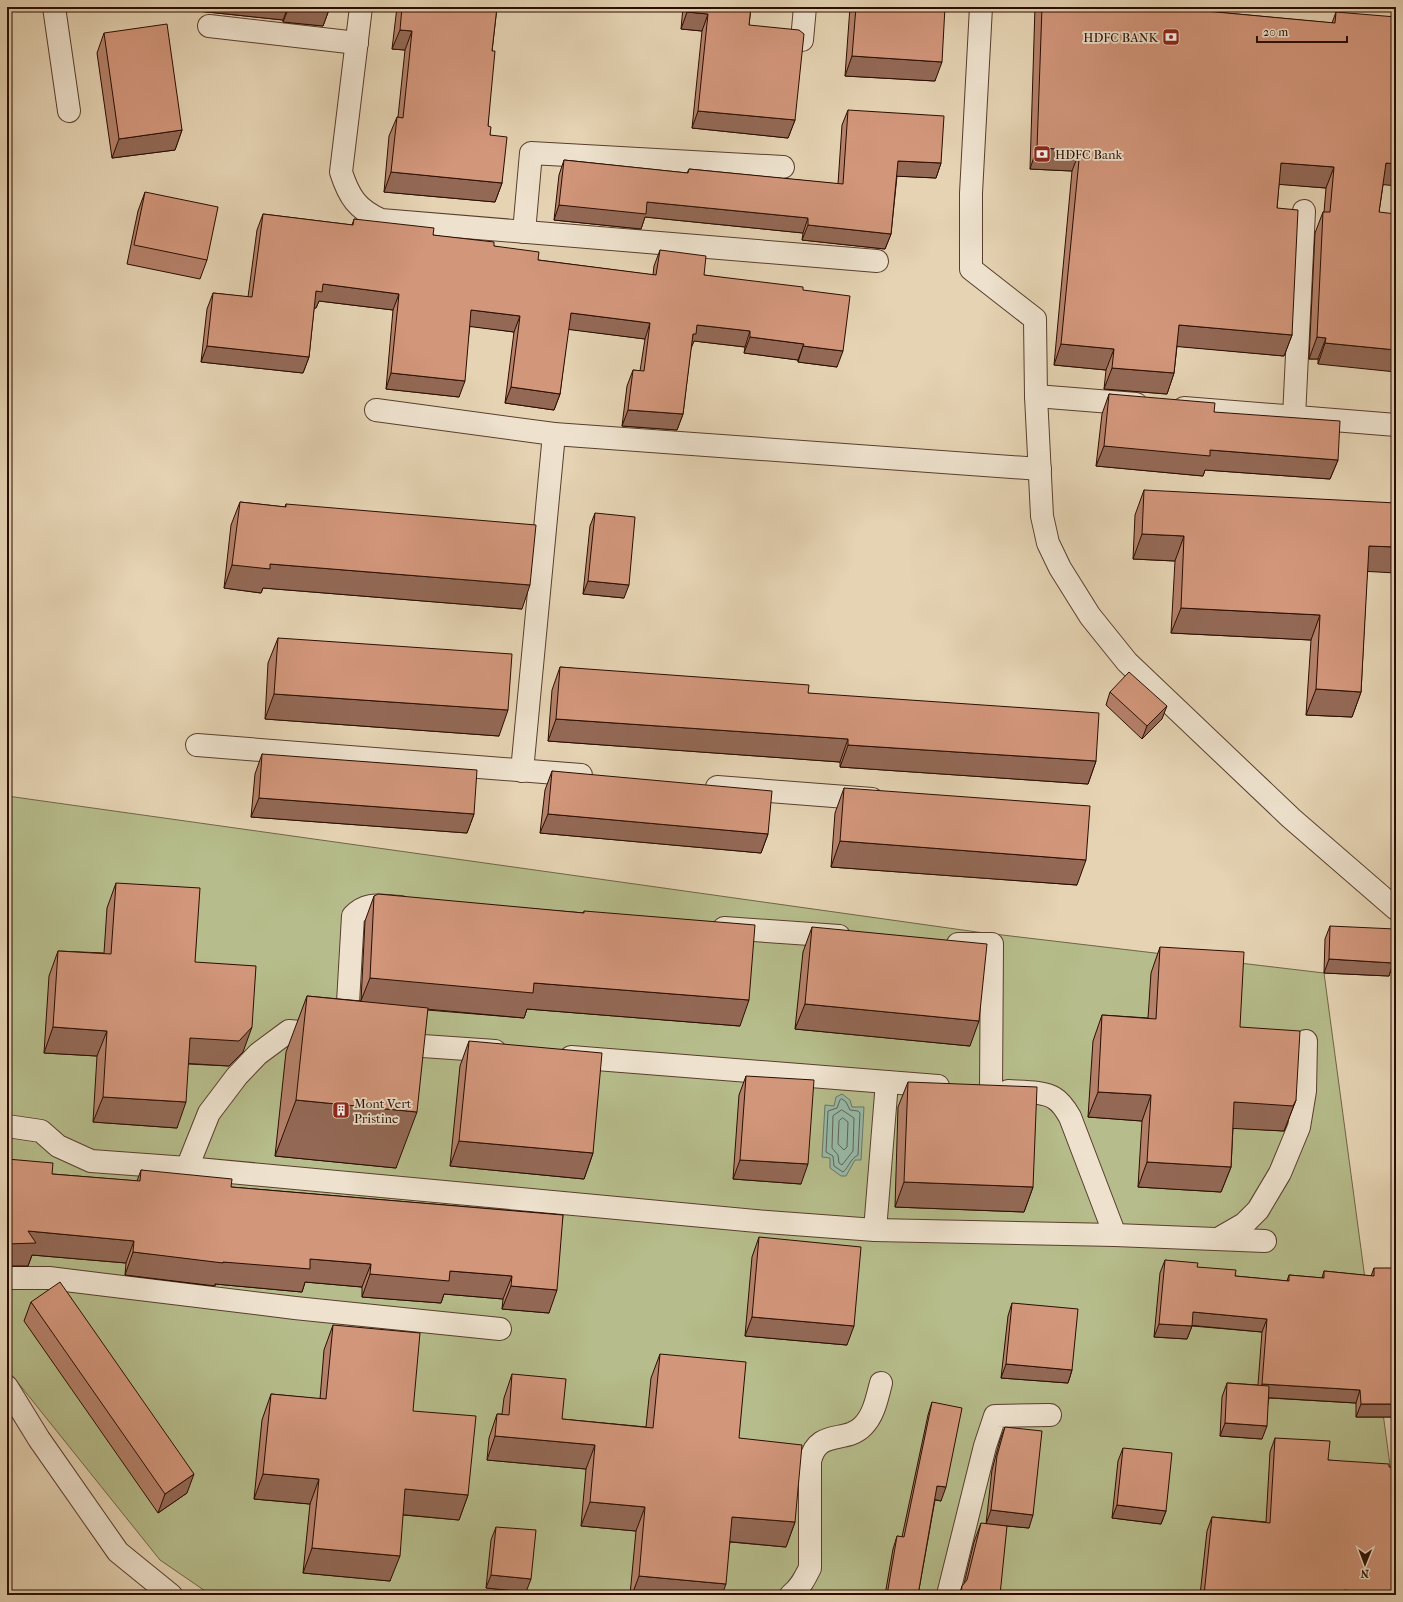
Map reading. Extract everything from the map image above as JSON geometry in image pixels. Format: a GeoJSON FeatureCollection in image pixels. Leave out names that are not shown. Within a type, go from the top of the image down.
{"type":"FeatureCollection","features":[{"type":"Feature","properties":{"kind":"street"},"geometry":{"type":"LineString","coordinates":[[54,7],[69,111]]}},
{"type":"Feature","properties":{"kind":"street"},"geometry":{"type":"LineString","coordinates":[[361,7],[341,172],[346,187],[355,202],[366,213],[381,220],[877,261]]}},
{"type":"Feature","properties":{"kind":"street"},"geometry":{"type":"LineString","coordinates":[[802,40],[805,7]]}},
{"type":"Feature","properties":{"kind":"street"},"geometry":{"type":"LineString","coordinates":[[981,7],[971,193],[971,269],[1035,319],[1036,396],[1042,516],[1048,543],[1060,568],[1090,616],[1127,662],[1291,818],[1396,909]]}},
{"type":"Feature","properties":{"kind":"street"},"geometry":{"type":"LineString","coordinates":[[209,26],[356,43]]}},
{"type":"Feature","properties":{"kind":"street"},"geometry":{"type":"LineString","coordinates":[[524,232],[530,153],[783,167]]}},
{"type":"Feature","properties":{"kind":"street"},"geometry":{"type":"LineString","coordinates":[[1294,417],[1304,211]]}},
{"type":"Feature","properties":{"kind":"street"},"geometry":{"type":"LineString","coordinates":[[1036,396],[1396,425]]}},
{"type":"Feature","properties":{"kind":"street"},"geometry":{"type":"LineString","coordinates":[[376,410],[554,434],[1040,470]]}},
{"type":"Feature","properties":{"kind":"street"},"geometry":{"type":"LineString","coordinates":[[522,771],[554,434]]}},
{"type":"Feature","properties":{"kind":"street"},"geometry":{"type":"LineString","coordinates":[[197,745],[601,777]]}},
{"type":"Feature","properties":{"kind":"street"},"geometry":{"type":"LineString","coordinates":[[696,785],[894,801]]}},
{"type":"Feature","properties":{"kind":"street"},"geometry":{"type":"LineString","coordinates":[[367,1040],[347,1020],[353,916],[359,909],[372,905],[420,908]]}},
{"type":"Feature","properties":{"kind":"street"},"geometry":{"type":"LineString","coordinates":[[704,927],[863,937]]}},
{"type":"Feature","properties":{"kind":"street"},"geometry":{"type":"LineString","coordinates":[[942,943],[973,945],[992,944],[991,1090]]}},
{"type":"Feature","properties":{"kind":"street"},"geometry":{"type":"LineString","coordinates":[[187,1168],[209,1113],[237,1076],[264,1050],[288,1031],[367,1040],[517,1053]]}},
{"type":"Feature","properties":{"kind":"street"},"geometry":{"type":"LineString","coordinates":[[1218,1239],[1244,1224],[1258,1210],[1280,1173],[1299,1127],[1305,1091],[1306,1041]]}},
{"type":"Feature","properties":{"kind":"street"},"geometry":{"type":"LineString","coordinates":[[548,1056],[1048,1094],[1056,1098],[1070,1117],[1115,1234]]}},
{"type":"Feature","properties":{"kind":"street"},"geometry":{"type":"LineString","coordinates":[[875,1230],[888,1082]]}},
{"type":"Feature","properties":{"kind":"street"},"geometry":{"type":"LineString","coordinates":[[7,1126],[41,1131],[58,1146],[91,1161],[187,1168],[760,1221],[875,1230],[1115,1234],[1265,1241]]}},
{"type":"Feature","properties":{"kind":"street"},"geometry":{"type":"LineString","coordinates":[[7,1278],[48,1278],[295,1308],[500,1329]]}},
{"type":"Feature","properties":{"kind":"street"},"geometry":{"type":"LineString","coordinates":[[791,1595],[804,1580],[810,1568],[810,1461],[814,1449],[820,1443],[828,1439],[856,1431],[862,1427],[873,1411],[881,1383]]}},
{"type":"Feature","properties":{"kind":"street"},"geometry":{"type":"LineString","coordinates":[[7,1387],[39,1439],[118,1552],[171,1595]]}},
{"type":"Feature","properties":{"kind":"street"},"geometry":{"type":"LineString","coordinates":[[948,1595],[994,1416],[1050,1415]]}},
{"type":"Feature","properties":{"kind":"shaded area"},"geometry":{"type":"Polygon","coordinates":[[[7,796],[977,932],[1324,973],[1396,1510],[1396,1595],[211,1595],[160,1560],[7,1369],[7,796]]]}},
{"type":"Feature","properties":{"kind":"water"},"geometry":{"type":"Polygon","coordinates":[[[842,1094],[850,1100],[852,1107],[864,1107],[861,1160],[855,1160],[846,1176],[841,1176],[830,1168],[830,1158],[822,1157],[825,1105],[834,1106],[836,1097],[842,1094]]]}},
{"type":"Feature","properties":{"kind":"building"},"geometry":{"type":"Polygon","coordinates":[[[402,7],[497,7],[492,51],[495,51],[488,126],[491,127],[490,135],[507,137],[502,183],[391,172],[397,117],[403,118],[412,31],[400,30],[402,7]]]}},
{"type":"Feature","properties":{"kind":"building"},"geometry":{"type":"Polygon","coordinates":[[[687,7],[751,7],[749,25],[799,30],[804,34],[795,120],[698,111],[708,14],[687,12],[687,7]]]}},
{"type":"Feature","properties":{"kind":"building"},"geometry":{"type":"Polygon","coordinates":[[[856,7],[945,7],[942,62],[852,56],[856,7]]]}},
{"type":"Feature","properties":{"kind":"building"},"geometry":{"type":"Polygon","coordinates":[[[1042,7],[1205,7],[1205,11],[1335,23],[1336,12],[1396,17],[1396,164],[1386,163],[1379,212],[1396,214],[1396,350],[1325,343],[1326,338],[1317,337],[1323,212],[1330,212],[1334,167],[1281,163],[1277,208],[1298,210],[1292,335],[1179,325],[1174,373],[1112,368],[1114,349],[1061,344],[1080,150],[1037,148],[1042,7]]]}},
{"type":"Feature","properties":{"kind":"building"},"geometry":{"type":"Polygon","coordinates":[[[167,24],[182,130],[119,139],[104,33],[167,24]]]}},
{"type":"Feature","properties":{"kind":"building"},"geometry":{"type":"Polygon","coordinates":[[[848,110],[944,116],[941,163],[898,161],[891,234],[808,225],[808,218],[647,202],[646,214],[559,205],[564,160],[688,173],[689,169],[843,184],[848,110]]]}},
{"type":"Feature","properties":{"kind":"building"},"geometry":{"type":"Polygon","coordinates":[[[145,192],[218,207],[207,260],[134,245],[145,192]]]}},
{"type":"Feature","properties":{"kind":"building"},"geometry":{"type":"Polygon","coordinates":[[[263,214],[353,225],[354,219],[434,228],[433,235],[494,242],[494,246],[539,252],[538,260],[656,275],[660,250],[706,256],[704,275],[803,287],[803,290],[850,296],[843,351],[750,337],[750,331],[697,325],[696,334],[693,334],[683,414],[628,410],[633,370],[644,371],[650,323],[571,313],[560,394],[511,387],[520,316],[471,310],[465,381],[391,373],[399,294],[323,284],[322,292],[316,291],[309,357],[207,346],[213,293],[252,297],[263,214]]]}},
{"type":"Feature","properties":{"kind":"building"},"geometry":{"type":"Polygon","coordinates":[[[1109,394],[1215,403],[1214,412],[1340,421],[1338,460],[1210,450],[1210,456],[1104,446],[1109,394]]]}},
{"type":"Feature","properties":{"kind":"building"},"geometry":{"type":"Polygon","coordinates":[[[1144,490],[1396,503],[1396,547],[1369,546],[1361,692],[1316,689],[1320,615],[1181,608],[1184,536],[1142,534],[1144,490]]]}},
{"type":"Feature","properties":{"kind":"building"},"geometry":{"type":"Polygon","coordinates":[[[240,502],[286,507],[286,504],[536,525],[530,585],[270,564],[270,569],[232,565],[240,502]]]}},
{"type":"Feature","properties":{"kind":"building"},"geometry":{"type":"Polygon","coordinates":[[[595,513],[635,517],[629,585],[588,581],[595,513]]]}},
{"type":"Feature","properties":{"kind":"building"},"geometry":{"type":"Polygon","coordinates":[[[278,638],[512,654],[508,710],[274,694],[278,638]]]}},
{"type":"Feature","properties":{"kind":"building"},"geometry":{"type":"Polygon","coordinates":[[[560,667],[809,685],[808,693],[1099,713],[1096,761],[848,745],[848,739],[556,719],[560,667]]]}},
{"type":"Feature","properties":{"kind":"building"},"geometry":{"type":"Polygon","coordinates":[[[1129,672],[1167,706],[1147,726],[1110,692],[1129,672]]]}},
{"type":"Feature","properties":{"kind":"building"},"geometry":{"type":"Polygon","coordinates":[[[262,754],[477,770],[474,814],[259,798],[262,754]]]}},
{"type":"Feature","properties":{"kind":"building"},"geometry":{"type":"Polygon","coordinates":[[[552,771],[772,791],[768,834],[548,814],[552,771]]]}},
{"type":"Feature","properties":{"kind":"building"},"geometry":{"type":"Polygon","coordinates":[[[844,788],[1090,806],[1086,860],[840,841],[844,788]]]}},
{"type":"Feature","properties":{"kind":"building"},"geometry":{"type":"Polygon","coordinates":[[[116,883],[200,888],[195,962],[256,966],[252,1027],[239,1041],[190,1038],[186,1102],[103,1097],[107,1031],[53,1027],[58,951],[111,954],[116,883]]]}},
{"type":"Feature","properties":{"kind":"building"},"geometry":{"type":"Polygon","coordinates":[[[378,894],[584,913],[584,911],[755,925],[749,1000],[534,983],[533,993],[370,978],[374,896],[378,894]]]}},
{"type":"Feature","properties":{"kind":"building"},"geometry":{"type":"Polygon","coordinates":[[[1330,926],[1395,929],[1393,963],[1329,959],[1330,926]]]}},
{"type":"Feature","properties":{"kind":"building"},"geometry":{"type":"Polygon","coordinates":[[[812,927],[987,944],[979,1021],[805,1004],[812,927]]]}},
{"type":"Feature","properties":{"kind":"building"},"geometry":{"type":"Polygon","coordinates":[[[1160,947],[1244,952],[1240,1027],[1300,1031],[1296,1100],[1293,1106],[1234,1102],[1231,1167],[1147,1162],[1151,1095],[1098,1092],[1102,1015],[1156,1019],[1160,947]]]}},
{"type":"Feature","properties":{"kind":"building"},"geometry":{"type":"Polygon","coordinates":[[[307,996],[428,1008],[417,1112],[296,1100],[307,996]]]}},
{"type":"Feature","properties":{"kind":"building"},"geometry":{"type":"Polygon","coordinates":[[[469,1041],[602,1053],[593,1153],[459,1141],[469,1041]]]}},
{"type":"Feature","properties":{"kind":"building"},"geometry":{"type":"Polygon","coordinates":[[[746,1076],[814,1080],[808,1164],[740,1160],[746,1076]]]}},
{"type":"Feature","properties":{"kind":"building"},"geometry":{"type":"Polygon","coordinates":[[[908,1082],[1037,1087],[1033,1187],[904,1182],[908,1082]]]}},
{"type":"Feature","properties":{"kind":"building"},"geometry":{"type":"Polygon","coordinates":[[[7,1159],[53,1163],[52,1174],[140,1181],[141,1170],[232,1179],[231,1187],[563,1215],[557,1290],[511,1286],[512,1276],[450,1271],[449,1281],[370,1274],[371,1264],[310,1259],[310,1269],[223,1263],[133,1252],[134,1241],[28,1231],[36,1243],[7,1244],[7,1159]]]}},
{"type":"Feature","properties":{"kind":"building"},"geometry":{"type":"Polygon","coordinates":[[[759,1237],[861,1247],[854,1326],[752,1317],[759,1237]]]}},
{"type":"Feature","properties":{"kind":"building"},"geometry":{"type":"Polygon","coordinates":[[[1165,1260],[1198,1263],[1197,1267],[1236,1270],[1235,1276],[1289,1281],[1289,1275],[1324,1278],[1324,1271],[1374,1276],[1374,1268],[1396,1268],[1396,1404],[1361,1404],[1360,1390],[1262,1384],[1267,1319],[1193,1312],[1192,1326],[1159,1324],[1165,1260]]]}},
{"type":"Feature","properties":{"kind":"building"},"geometry":{"type":"Polygon","coordinates":[[[60,1282],[194,1474],[165,1494],[31,1302],[60,1282]]]}},
{"type":"Feature","properties":{"kind":"building"},"geometry":{"type":"Polygon","coordinates":[[[1012,1303],[1078,1309],[1072,1370],[1006,1364],[1012,1303]]]}},
{"type":"Feature","properties":{"kind":"building"},"geometry":{"type":"Polygon","coordinates":[[[333,1325],[420,1333],[413,1411],[476,1416],[468,1495],[405,1489],[400,1556],[312,1548],[319,1479],[263,1474],[271,1394],[326,1399],[333,1325]]]}},
{"type":"Feature","properties":{"kind":"building"},"geometry":{"type":"Polygon","coordinates":[[[660,1354],[746,1362],[739,1438],[802,1445],[795,1522],[732,1517],[726,1584],[639,1576],[645,1507],[590,1502],[595,1445],[495,1436],[497,1414],[509,1415],[512,1374],[566,1379],[562,1419],[653,1428],[660,1354]]]}},
{"type":"Feature","properties":{"kind":"building"},"geometry":{"type":"Polygon","coordinates":[[[1227,1383],[1269,1386],[1267,1426],[1225,1423],[1227,1383]]]}},
{"type":"Feature","properties":{"kind":"building"},"geometry":{"type":"Polygon","coordinates":[[[932,1402],[962,1408],[946,1487],[937,1486],[918,1595],[887,1595],[897,1536],[904,1537],[932,1402]]]}},
{"type":"Feature","properties":{"kind":"building"},"geometry":{"type":"Polygon","coordinates":[[[1005,1427],[1042,1431],[1033,1515],[991,1510],[997,1456],[1005,1427]]]}},
{"type":"Feature","properties":{"kind":"building"},"geometry":{"type":"Polygon","coordinates":[[[1275,1438],[1330,1441],[1328,1460],[1389,1464],[1389,1467],[1396,1468],[1396,1595],[1344,1590],[1343,1595],[1204,1595],[1212,1517],[1270,1523],[1275,1438]]]}},
{"type":"Feature","properties":{"kind":"building"},"geometry":{"type":"Polygon","coordinates":[[[1123,1448],[1172,1453],[1166,1511],[1117,1505],[1123,1448]]]}},
{"type":"Feature","properties":{"kind":"building"},"geometry":{"type":"Polygon","coordinates":[[[981,1523],[1007,1526],[1000,1595],[961,1595],[962,1586],[967,1580],[981,1523]]]}},
{"type":"Feature","properties":{"kind":"building"},"geometry":{"type":"Polygon","coordinates":[[[496,1527],[536,1530],[531,1579],[491,1575],[496,1527]]]}},
{"type":"Feature","properties":{"kind":"place","name":"HDFC BANK"},"geometry":{"type":"Point","coordinates":[1171,37]}},
{"type":"Feature","properties":{"kind":"place","name":"HDFC Bank"},"geometry":{"type":"Point","coordinates":[1042,154]}},
{"type":"Feature","properties":{"kind":"place","name":"Mont Vert Pristine"},"geometry":{"type":"Point","coordinates":[341,1110]}}]}
